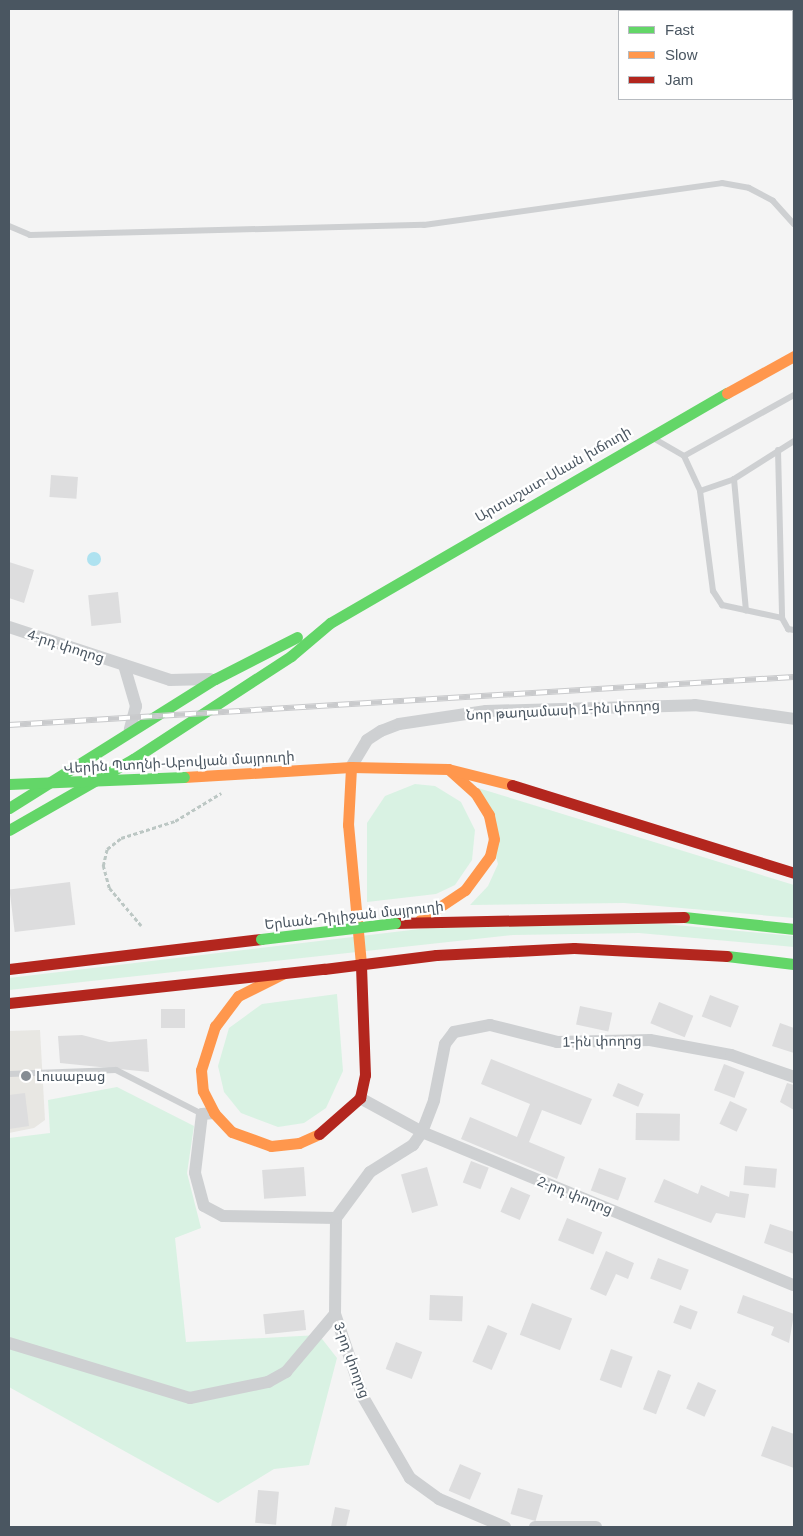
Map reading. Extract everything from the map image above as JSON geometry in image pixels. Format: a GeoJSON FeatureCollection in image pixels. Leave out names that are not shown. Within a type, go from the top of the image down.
{"type":"FeatureCollection","features":[{"type":"Feature","properties":{"kind":"main road","name":"Արտաշատ-Սևան խճուղի"},"geometry":{"type":"LineString","coordinates":[[330,623],[649,436],[794,356]]}},
{"type":"Feature","properties":{"kind":"main road"},"geometry":{"type":"LineString","coordinates":[[9,808],[215,679],[330,623]]}},
{"type":"Feature","properties":{"kind":"main road"},"geometry":{"type":"LineString","coordinates":[[9,830],[133,759],[292,656],[330,623]]}},
{"type":"Feature","properties":{"kind":"main road"},"geometry":{"type":"LineString","coordinates":[[284,973],[238,996],[214,1026],[201,1070],[208,1114],[250,1142],[286,1146],[329,1129],[360,1098],[367,1044],[351,888],[351,767]]}},
{"type":"Feature","properties":{"kind":"main road","name":"Վերին Պտղնի-Աբովյան մայրուղի"},"geometry":{"type":"LineString","coordinates":[[9,784],[243,775],[351,767],[448,769],[794,873]]}},
{"type":"Feature","properties":{"kind":"main road"},"geometry":{"type":"LineString","coordinates":[[419,920],[480,875],[494,839],[489,815],[475,793],[448,769]]}},
{"type":"Feature","properties":{"kind":"main road","name":"Երևան-Դիլիջան մայրուղի"},"geometry":{"type":"LineString","coordinates":[[9,969],[419,920],[691,917],[794,930]]}},
{"type":"Feature","properties":{"kind":"main road"},"geometry":{"type":"LineString","coordinates":[[9,1003],[436,955],[574,948],[703,954],[794,964]]}},
{"type":"Feature","properties":{"kind":"street","name":"4-րդ փողոց"},"geometry":{"type":"LineString","coordinates":[[9,627],[170,680],[215,679]]}},
{"type":"Feature","properties":{"kind":"street"},"geometry":{"type":"LineString","coordinates":[[124,665],[136,706],[128,733]]}},
{"type":"Feature","properties":{"kind":"street","name":"Նոր թաղամասի 1-ին փողոց"},"geometry":{"type":"LineString","coordinates":[[351,767],[367,740],[380,731],[399,724],[486,711],[695,704],[794,718]]}},
{"type":"Feature","properties":{"kind":"street","name":"1-ին փողոց"},"geometry":{"type":"LineString","coordinates":[[422,1132],[434,1100],[445,1044],[454,1032],[490,1025],[557,1042],[650,1040],[731,1055],[794,1077]]}},
{"type":"Feature","properties":{"kind":"street","name":"2-րդ փողոց"},"geometry":{"type":"LineString","coordinates":[[360,1098],[422,1132],[794,1285]]}},
{"type":"Feature","properties":{"kind":"street"},"geometry":{"type":"LineString","coordinates":[[208,1114],[195,1174],[204,1206],[213,1214],[336,1218],[370,1172],[414,1145],[422,1132]]}},
{"type":"Feature","properties":{"kind":"street","name":"3-րդ փողոց"},"geometry":{"type":"LineString","coordinates":[[336,1218],[335,1314],[363,1397],[410,1478],[439,1499],[505,1527]]}},
{"type":"Feature","properties":{"kind":"street"},"geometry":{"type":"LineString","coordinates":[[9,1343],[190,1398],[268,1382],[286,1372],[335,1314]]}},
{"type":"Feature","properties":{"kind":"street"},"geometry":{"type":"LineString","coordinates":[[535,1527],[596,1527]]}},
{"type":"Feature","properties":{"kind":"lane"},"geometry":{"type":"LineString","coordinates":[[9,226],[30,235],[424,225],[722,183],[749,188],[773,201],[794,224]]}},
{"type":"Feature","properties":{"kind":"lane"},"geometry":{"type":"LineString","coordinates":[[684,456],[794,395]]}},
{"type":"Feature","properties":{"kind":"lane"},"geometry":{"type":"LineString","coordinates":[[649,436],[684,456],[700,491],[714,591],[722,605],[782,618]]}},
{"type":"Feature","properties":{"kind":"lane"},"geometry":{"type":"LineString","coordinates":[[700,491],[734,479],[794,441]]}},
{"type":"Feature","properties":{"kind":"lane"},"geometry":{"type":"LineString","coordinates":[[778,450],[782,618],[788,630],[794,630]]}},
{"type":"Feature","properties":{"kind":"lane"},"geometry":{"type":"LineString","coordinates":[[734,479],[746,610]]}},
{"type":"Feature","properties":{"kind":"lane"},"geometry":{"type":"LineString","coordinates":[[9,1074],[116,1070],[208,1114]]}},
{"type":"Feature","properties":{"kind":"path"},"geometry":{"type":"LineString","coordinates":[[141,926],[109,888],[103,866],[107,849],[121,838],[174,821],[243,775]]}},
{"type":"Feature","properties":{"kind":"shaded area","name":"Լուսաբաց"},"geometry":{"type":"Polygon","coordinates":[[[40,1030],[45,1120],[34,1128],[9,1133],[9,1031],[40,1030]]]}},
{"type":"Feature","properties":{"kind":"green space"},"geometry":{"type":"Polygon","coordinates":[[[415,784],[435,786],[461,802],[475,830],[472,860],[455,885],[436,894],[367,902],[367,823],[385,796],[415,784]]]}},
{"type":"Feature","properties":{"kind":"green space"},"geometry":{"type":"Polygon","coordinates":[[[478,788],[794,885],[794,918],[624,903],[470,905],[488,886],[498,864],[478,788]]]}},
{"type":"Feature","properties":{"kind":"green space"},"geometry":{"type":"Polygon","coordinates":[[[643,922],[794,936],[794,947],[639,933],[513,935],[9,990],[9,978],[428,928],[643,922]]]}},
{"type":"Feature","properties":{"kind":"green space"},"geometry":{"type":"Polygon","coordinates":[[[337,994],[343,1071],[326,1108],[304,1123],[278,1127],[241,1113],[224,1092],[218,1066],[229,1028],[262,1004],[337,994]]]}},
{"type":"Feature","properties":{"kind":"green space"},"geometry":{"type":"Polygon","coordinates":[[[117,1087],[194,1126],[187,1173],[201,1228],[175,1238],[186,1342],[319,1335],[337,1358],[309,1465],[274,1469],[218,1503],[9,1387],[9,1138],[50,1133],[48,1100],[117,1087]]]}},
{"type":"Feature","properties":{"kind":"water"},"geometry":{"type":"Polygon","coordinates":[[[91,552],[97,552],[101,559],[97,566],[91,566],[87,562],[87,556],[91,552]]]}},
{"type":"Feature","properties":{"kind":"building"},"geometry":{"type":"Polygon","coordinates":[[[51,475],[78,477],[76,499],[49,497],[51,475]]]}},
{"type":"Feature","properties":{"kind":"building"},"geometry":{"type":"Polygon","coordinates":[[[9,562],[34,570],[24,603],[9,598],[9,562]]]}},
{"type":"Feature","properties":{"kind":"building"},"geometry":{"type":"Polygon","coordinates":[[[118,592],[121,623],[91,626],[88,595],[118,592]]]}},
{"type":"Feature","properties":{"kind":"building"},"geometry":{"type":"Polygon","coordinates":[[[70,882],[75,925],[15,932],[9,889],[70,882]]]}},
{"type":"Feature","properties":{"kind":"building"},"geometry":{"type":"Polygon","coordinates":[[[710,995],[739,1006],[731,1028],[702,1016],[710,995]]]}},
{"type":"Feature","properties":{"kind":"building"},"geometry":{"type":"Polygon","coordinates":[[[659,1002],[693,1016],[685,1037],[650,1023],[659,1002]]]}},
{"type":"Feature","properties":{"kind":"building"},"geometry":{"type":"Polygon","coordinates":[[[580,1006],[612,1013],[608,1031],[576,1025],[580,1006]]]}},
{"type":"Feature","properties":{"kind":"building"},"geometry":{"type":"Polygon","coordinates":[[[161,1009],[185,1009],[185,1028],[161,1028],[161,1009]]]}},
{"type":"Feature","properties":{"kind":"building"},"geometry":{"type":"Polygon","coordinates":[[[780,1023],[794,1028],[794,1053],[772,1046],[780,1023]]]}},
{"type":"Feature","properties":{"kind":"building"},"geometry":{"type":"Polygon","coordinates":[[[82,1035],[109,1042],[147,1039],[149,1072],[60,1063],[58,1036],[82,1035]]]}},
{"type":"Feature","properties":{"kind":"building"},"geometry":{"type":"Polygon","coordinates":[[[491,1059],[592,1099],[581,1125],[542,1110],[529,1142],[565,1157],[557,1179],[461,1139],[470,1117],[517,1137],[530,1104],[481,1084],[491,1059]]]}},
{"type":"Feature","properties":{"kind":"building"},"geometry":{"type":"Polygon","coordinates":[[[724,1064],[745,1072],[735,1098],[714,1090],[724,1064]]]}},
{"type":"Feature","properties":{"kind":"building"},"geometry":{"type":"Polygon","coordinates":[[[618,1083],[644,1094],[638,1107],[613,1096],[618,1083]]]}},
{"type":"Feature","properties":{"kind":"building"},"geometry":{"type":"Polygon","coordinates":[[[787,1083],[794,1085],[794,1110],[780,1102],[787,1083]]]}},
{"type":"Feature","properties":{"kind":"building"},"geometry":{"type":"Polygon","coordinates":[[[25,1093],[29,1126],[9,1129],[9,1095],[25,1093]]]}},
{"type":"Feature","properties":{"kind":"building"},"geometry":{"type":"Polygon","coordinates":[[[730,1101],[747,1109],[737,1132],[719,1124],[730,1101]]]}},
{"type":"Feature","properties":{"kind":"building"},"geometry":{"type":"Polygon","coordinates":[[[636,1113],[680,1114],[680,1141],[636,1140],[636,1113]]]}},
{"type":"Feature","properties":{"kind":"building"},"geometry":{"type":"Polygon","coordinates":[[[471,1161],[489,1168],[480,1189],[463,1182],[471,1161]]]}},
{"type":"Feature","properties":{"kind":"building"},"geometry":{"type":"Polygon","coordinates":[[[745,1166],[777,1169],[775,1188],[743,1185],[745,1166]]]}},
{"type":"Feature","properties":{"kind":"building"},"geometry":{"type":"Polygon","coordinates":[[[304,1167],[306,1196],[264,1199],[262,1170],[304,1167]]]}},
{"type":"Feature","properties":{"kind":"building"},"geometry":{"type":"Polygon","coordinates":[[[427,1167],[438,1205],[412,1213],[401,1174],[427,1167]]]}},
{"type":"Feature","properties":{"kind":"building"},"geometry":{"type":"Polygon","coordinates":[[[599,1168],[626,1178],[618,1200],[591,1191],[599,1168]]]}},
{"type":"Feature","properties":{"kind":"building"},"geometry":{"type":"Polygon","coordinates":[[[664,1179],[698,1194],[701,1185],[729,1197],[730,1191],[749,1194],[745,1218],[716,1213],[711,1223],[654,1202],[664,1179]]]}},
{"type":"Feature","properties":{"kind":"building"},"geometry":{"type":"Polygon","coordinates":[[[511,1187],[530,1195],[520,1220],[500,1212],[511,1187]]]}},
{"type":"Feature","properties":{"kind":"building"},"geometry":{"type":"Polygon","coordinates":[[[567,1218],[602,1232],[593,1254],[558,1240],[567,1218]]]}},
{"type":"Feature","properties":{"kind":"building"},"geometry":{"type":"Polygon","coordinates":[[[770,1224],[794,1232],[794,1254],[764,1243],[770,1224]]]}},
{"type":"Feature","properties":{"kind":"building"},"geometry":{"type":"Polygon","coordinates":[[[606,1251],[634,1263],[628,1279],[616,1274],[606,1296],[590,1289],[606,1251]]]}},
{"type":"Feature","properties":{"kind":"building"},"geometry":{"type":"Polygon","coordinates":[[[658,1258],[689,1270],[681,1290],[650,1279],[658,1258]]]}},
{"type":"Feature","properties":{"kind":"building"},"geometry":{"type":"Polygon","coordinates":[[[430,1295],[463,1296],[462,1321],[429,1320],[430,1295]]]}},
{"type":"Feature","properties":{"kind":"building"},"geometry":{"type":"Polygon","coordinates":[[[743,1295],[794,1314],[789,1343],[771,1335],[774,1327],[737,1313],[743,1295]]]}},
{"type":"Feature","properties":{"kind":"building"},"geometry":{"type":"Polygon","coordinates":[[[532,1303],[572,1318],[560,1350],[520,1335],[532,1303]]]}},
{"type":"Feature","properties":{"kind":"building"},"geometry":{"type":"Polygon","coordinates":[[[680,1305],[698,1312],[691,1330],[673,1323],[680,1305]]]}},
{"type":"Feature","properties":{"kind":"building"},"geometry":{"type":"Polygon","coordinates":[[[304,1310],[306,1330],[265,1334],[263,1314],[304,1310]]]}},
{"type":"Feature","properties":{"kind":"building"},"geometry":{"type":"Polygon","coordinates":[[[488,1325],[507,1333],[492,1370],[472,1362],[488,1325]]]}},
{"type":"Feature","properties":{"kind":"building"},"geometry":{"type":"Polygon","coordinates":[[[396,1342],[422,1352],[412,1379],[386,1369],[396,1342]]]}},
{"type":"Feature","properties":{"kind":"building"},"geometry":{"type":"Polygon","coordinates":[[[611,1349],[633,1357],[621,1388],[600,1380],[611,1349]]]}},
{"type":"Feature","properties":{"kind":"building"},"geometry":{"type":"Polygon","coordinates":[[[658,1370],[671,1375],[656,1414],[643,1409],[658,1370]]]}},
{"type":"Feature","properties":{"kind":"building"},"geometry":{"type":"Polygon","coordinates":[[[698,1382],[716,1390],[704,1417],[686,1408],[698,1382]]]}},
{"type":"Feature","properties":{"kind":"building"},"geometry":{"type":"Polygon","coordinates":[[[772,1426],[794,1434],[794,1468],[761,1456],[772,1426]]]}},
{"type":"Feature","properties":{"kind":"building"},"geometry":{"type":"Polygon","coordinates":[[[460,1464],[481,1473],[470,1500],[449,1491],[460,1464]]]}},
{"type":"Feature","properties":{"kind":"building"},"geometry":{"type":"Polygon","coordinates":[[[518,1488],[543,1495],[536,1521],[511,1514],[518,1488]]]}},
{"type":"Feature","properties":{"kind":"building"},"geometry":{"type":"Polygon","coordinates":[[[258,1490],[279,1492],[276,1525],[255,1523],[258,1490]]]}},
{"type":"Feature","properties":{"kind":"building"},"geometry":{"type":"Polygon","coordinates":[[[335,1507],[350,1510],[346,1527],[331,1527],[335,1507]]]}},
{"type":"Feature","properties":{"kind":"railway"},"geometry":{"type":"LineString","coordinates":[[9,725],[794,677]]}},
{"type":"Feature","properties":{"kind":"traffic: fast"},"geometry":{"type":"LineString","coordinates":[[330,623],[727,393]]}},
{"type":"Feature","properties":{"kind":"traffic: fast"},"geometry":{"type":"LineString","coordinates":[[9,830],[133,759],[291,656],[330,623]]}},
{"type":"Feature","properties":{"kind":"traffic: fast"},"geometry":{"type":"LineString","coordinates":[[9,808],[215,679],[297,637]]}},
{"type":"Feature","properties":{"kind":"traffic: fast"},"geometry":{"type":"LineString","coordinates":[[9,784],[184,777]]}},
{"type":"Feature","properties":{"kind":"traffic: fast"},"geometry":{"type":"LineString","coordinates":[[684,917],[794,929]]}},
{"type":"Feature","properties":{"kind":"traffic: fast"},"geometry":{"type":"LineString","coordinates":[[261,939],[395,923]]}},
{"type":"Feature","properties":{"kind":"traffic: fast"},"geometry":{"type":"LineString","coordinates":[[727,956],[794,964]]}},
{"type":"Feature","properties":{"kind":"traffic: slow"},"geometry":{"type":"LineString","coordinates":[[727,393],[794,356]]}},
{"type":"Feature","properties":{"kind":"traffic: slow"},"geometry":{"type":"LineString","coordinates":[[184,777],[351,767]]}},
{"type":"Feature","properties":{"kind":"traffic: slow"},"geometry":{"type":"LineString","coordinates":[[361,964],[348,825],[351,767],[448,769],[512,785]]}},
{"type":"Feature","properties":{"kind":"traffic: slow"},"geometry":{"type":"LineString","coordinates":[[420,920],[465,890],[490,856],[494,839],[489,815],[475,793],[448,769]]}},
{"type":"Feature","properties":{"kind":"traffic: slow"},"geometry":{"type":"LineString","coordinates":[[284,973],[238,996],[215,1026],[201,1070],[203,1091],[214,1113],[232,1132],[271,1146],[299,1143],[319,1134]]}},
{"type":"Feature","properties":{"kind":"traffic: jam"},"geometry":{"type":"LineString","coordinates":[[512,785],[794,873]]}},
{"type":"Feature","properties":{"kind":"traffic: jam"},"geometry":{"type":"LineString","coordinates":[[395,923],[684,917]]}},
{"type":"Feature","properties":{"kind":"traffic: jam"},"geometry":{"type":"LineString","coordinates":[[9,969],[261,939]]}},
{"type":"Feature","properties":{"kind":"traffic: jam"},"geometry":{"type":"LineString","coordinates":[[436,955],[574,948],[727,956]]}},
{"type":"Feature","properties":{"kind":"traffic: jam"},"geometry":{"type":"LineString","coordinates":[[324,969],[436,955]]}},
{"type":"Feature","properties":{"kind":"traffic: jam"},"geometry":{"type":"LineString","coordinates":[[319,1134],[360,1098],[365,1075],[361,964]]}},
{"type":"Feature","properties":{"kind":"traffic: jam"},"geometry":{"type":"LineString","coordinates":[[9,1003],[324,969]]}},
{"type":"Feature","properties":{"kind":"place","name":"Լուսաբաց"},"geometry":{"type":"Point","coordinates":[26,1076]}}]}
